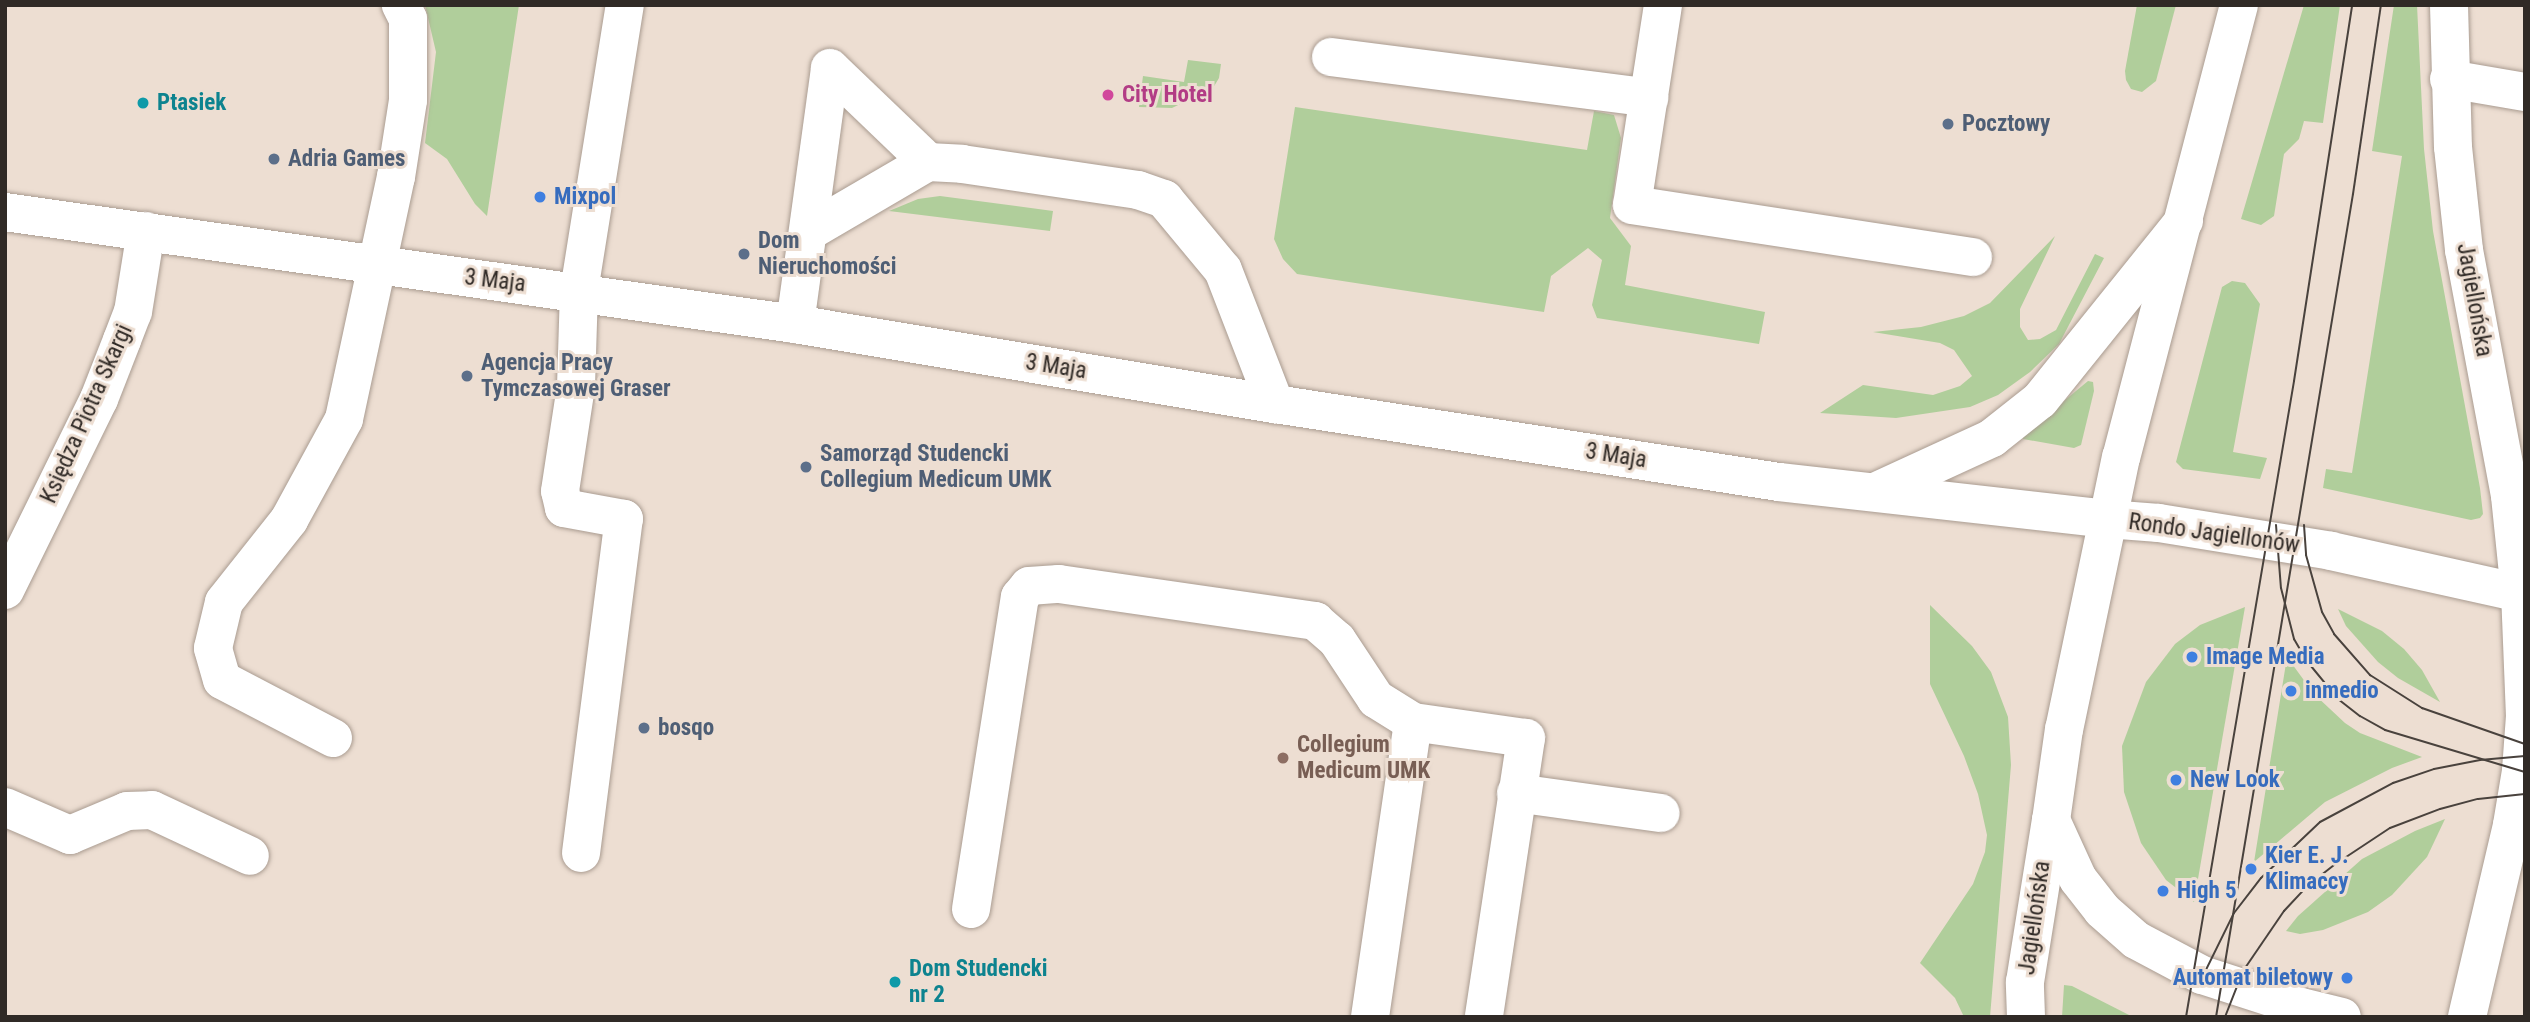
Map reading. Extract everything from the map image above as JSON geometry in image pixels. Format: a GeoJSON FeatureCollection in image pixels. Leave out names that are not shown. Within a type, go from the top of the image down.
{"type":"FeatureCollection","features":[{"type":"Feature","properties":{"kind":"street"},"geometry":{"type":"LineString","coordinates":[[333,738],[222,680],[213,648],[224,602],[289,520],[344,419],[378,266],[408,100],[408,19],[401,5]]}},
{"type":"Feature","properties":{"kind":"street"},"geometry":{"type":"LineString","coordinates":[[581,853],[624,519],[564,508],[560,491],[576,386],[579,292],[625,5]]}},
{"type":"Feature","properties":{"kind":"street"},"geometry":{"type":"LineString","coordinates":[[1663,5],[1632,205],[1973,257]]}},
{"type":"Feature","properties":{"kind":"street"},"geometry":{"type":"LineString","coordinates":[[2106,519],[2239,5]]}},
{"type":"Feature","properties":{"kind":"street","name":"Jagiellońska"},"geometry":{"type":"LineString","coordinates":[[2449,5],[2449,79],[2464,250],[2510,496],[2522,593]]}},
{"type":"Feature","properties":{"kind":"street"},"geometry":{"type":"LineString","coordinates":[[1331,57],[1649,98]]}},
{"type":"Feature","properties":{"kind":"street"},"geometry":{"type":"LineString","coordinates":[[795,324],[830,68],[928,162]]}},
{"type":"Feature","properties":{"kind":"street"},"geometry":{"type":"LineString","coordinates":[[2449,79],[2525,92]]}},
{"type":"Feature","properties":{"kind":"street"},"geometry":{"type":"LineString","coordinates":[[808,232],[928,162],[962,164],[1138,190],[1164,199],[1223,270],[1275,404]]}},
{"type":"Feature","properties":{"kind":"street","name":"3 Maja"},"geometry":{"type":"LineString","coordinates":[[5,212],[795,324],[1275,404],[1779,482],[2106,519]]}},
{"type":"Feature","properties":{"kind":"street"},"geometry":{"type":"LineString","coordinates":[[1877,491],[1992,438],[2040,400],[2184,221]]}},
{"type":"Feature","properties":{"kind":"street","name":"Księdza Piotra Skargi"},"geometry":{"type":"LineString","coordinates":[[5,590],[99,399],[133,312],[146,231]]}},
{"type":"Feature","properties":{"kind":"street","name":"Rondo Jagiellonów"},"geometry":{"type":"LineString","coordinates":[[2051,820],[2064,729],[2106,519],[2159,523],[2331,551],[2522,593]]}},
{"type":"Feature","properties":{"kind":"street"},"geometry":{"type":"LineString","coordinates":[[971,909],[1020,597],[1029,586],[1059,584],[1315,621],[1337,640],[1376,699],[1413,722],[1526,738],[1485,1017]]}},
{"type":"Feature","properties":{"kind":"street"},"geometry":{"type":"LineString","coordinates":[[2467,1017],[2512,825],[2521,771],[2525,716],[2522,593]]}},
{"type":"Feature","properties":{"kind":"street"},"geometry":{"type":"LineString","coordinates":[[1370,1017],[1413,722]]}},
{"type":"Feature","properties":{"kind":"street"},"geometry":{"type":"LineString","coordinates":[[1516,793],[1661,813]]}},
{"type":"Feature","properties":{"kind":"street"},"geometry":{"type":"LineString","coordinates":[[5,807],[69,835],[127,811],[152,810],[250,856]]}},
{"type":"Feature","properties":{"kind":"street"},"geometry":{"type":"LineString","coordinates":[[2051,820],[2078,879],[2102,910],[2136,940],[2202,975],[2262,996],[2342,1017]]}},
{"type":"Feature","properties":{"kind":"street","name":"Jagiellońska"},"geometry":{"type":"LineString","coordinates":[[2026,1017],[2025,982],[2051,820]]}},
{"type":"Feature","properties":{"kind":"green space"},"geometry":{"type":"Polygon","coordinates":[[[425,5],[519,5],[487,216],[475,204],[447,159],[425,143],[436,52],[425,5]]]}},
{"type":"Feature","properties":{"kind":"green space"},"geometry":{"type":"Polygon","coordinates":[[[2137,5],[2176,5],[2156,81],[2142,92],[2131,89],[2125,71],[2137,5]]]}},
{"type":"Feature","properties":{"kind":"green space"},"geometry":{"type":"Polygon","coordinates":[[[2304,5],[2340,5],[2323,123],[2304,121],[2299,139],[2284,154],[2274,216],[2261,225],[2241,219],[2304,5]]]}},
{"type":"Feature","properties":{"kind":"green space"},"geometry":{"type":"Polygon","coordinates":[[[2394,5],[2417,5],[2424,149],[2433,231],[2483,514],[2480,518],[2471,520],[2323,488],[2326,469],[2352,473],[2402,156],[2372,151],[2394,5]]]}},
{"type":"Feature","properties":{"kind":"green space"},"geometry":{"type":"Polygon","coordinates":[[[1188,60],[1221,64],[1219,78],[1213,88],[1172,108],[1139,107],[1143,76],[1184,82],[1188,60]]]}},
{"type":"Feature","properties":{"kind":"green space"},"geometry":{"type":"Polygon","coordinates":[[[1295,107],[1587,150],[1594,111],[1614,115],[1621,138],[1610,218],[1631,246],[1625,285],[1765,312],[1759,344],[1597,318],[1592,305],[1602,260],[1588,248],[1551,276],[1544,312],[1297,274],[1283,259],[1274,239],[1295,107]]]}},
{"type":"Feature","properties":{"kind":"green space"},"geometry":{"type":"Polygon","coordinates":[[[940,196],[1053,211],[1050,231],[889,211],[918,199],[940,196]]]}},
{"type":"Feature","properties":{"kind":"green space"},"geometry":{"type":"Polygon","coordinates":[[[2055,236],[2020,309],[2020,327],[2028,340],[2040,339],[2056,330],[2095,254],[2104,258],[2059,344],[2030,372],[1998,395],[1970,407],[1896,418],[1820,413],[1863,385],[1933,395],[1960,386],[1972,376],[1954,350],[1940,343],[1873,332],[1921,327],[1964,316],[1990,303],[2055,236]]]}},
{"type":"Feature","properties":{"kind":"green space"},"geometry":{"type":"Polygon","coordinates":[[[2232,281],[2245,283],[2260,304],[2233,452],[2267,458],[2260,479],[2183,469],[2176,462],[2222,287],[2232,281]]]}},
{"type":"Feature","properties":{"kind":"green space"},"geometry":{"type":"Polygon","coordinates":[[[2088,381],[2093,382],[2094,391],[2081,445],[2074,448],[2023,439],[2023,435],[2088,381]]]}},
{"type":"Feature","properties":{"kind":"green space"},"geometry":{"type":"Polygon","coordinates":[[[1930,605],[1972,646],[1991,672],[2008,717],[2011,765],[1990,1017],[1964,1017],[1955,998],[1920,963],[1973,884],[1985,852],[1987,835],[1978,794],[1964,756],[1930,684],[1930,605]]]}},
{"type":"Feature","properties":{"kind":"green space"},"geometry":{"type":"Polygon","coordinates":[[[2245,607],[2194,902],[2166,880],[2141,843],[2124,792],[2122,746],[2146,682],[2175,644],[2200,625],[2245,607]]]}},
{"type":"Feature","properties":{"kind":"green space"},"geometry":{"type":"Polygon","coordinates":[[[2338,609],[2382,631],[2404,649],[2422,670],[2440,702],[2398,678],[2378,662],[2346,626],[2338,609]]]}},
{"type":"Feature","properties":{"kind":"green space"},"geometry":{"type":"Polygon","coordinates":[[[2287,657],[2314,694],[2345,723],[2360,733],[2422,757],[2392,768],[2325,802],[2254,862],[2287,657]]]}},
{"type":"Feature","properties":{"kind":"green space"},"geometry":{"type":"Polygon","coordinates":[[[2445,819],[2427,857],[2392,895],[2368,912],[2323,930],[2300,934],[2286,931],[2298,916],[2362,859],[2415,831],[2445,819]]]}},
{"type":"Feature","properties":{"kind":"green space"},"geometry":{"type":"Polygon","coordinates":[[[2064,985],[2072,986],[2133,1017],[2062,1017],[2064,985]]]}},
{"type":"Feature","properties":{"kind":"tram line"},"geometry":{"type":"LineString","coordinates":[[2186,1017],[2294,381],[2352,5]]}},
{"type":"Feature","properties":{"kind":"tram line"},"geometry":{"type":"LineString","coordinates":[[2216,1017],[2353,194],[2381,5]]}},
{"type":"Feature","properties":{"kind":"tram line"},"geometry":{"type":"LineString","coordinates":[[2276,525],[2281,588],[2294,639],[2306,660],[2338,699],[2385,730],[2525,772]]}},
{"type":"Feature","properties":{"kind":"tram line"},"geometry":{"type":"LineString","coordinates":[[2304,525],[2306,555],[2322,612],[2334,634],[2370,675],[2422,708],[2525,744]]}},
{"type":"Feature","properties":{"kind":"tram line"},"geometry":{"type":"LineString","coordinates":[[2199,984],[2234,913],[2261,878],[2320,822],[2393,783],[2434,769],[2480,760],[2525,756]]}},
{"type":"Feature","properties":{"kind":"tram line"},"geometry":{"type":"LineString","coordinates":[[2225,1017],[2243,971],[2284,911],[2306,887],[2334,865],[2390,828],[2440,809],[2478,799],[2525,794]]}},
{"type":"Feature","properties":{"kind":"place","name":"City Hotel"},"geometry":{"type":"Point","coordinates":[1108,95]}},
{"type":"Feature","properties":{"kind":"place","name":"Ptasiek"},"geometry":{"type":"Point","coordinates":[143,103]}},
{"type":"Feature","properties":{"kind":"place","name":"Pocztowy"},"geometry":{"type":"Point","coordinates":[1948,124]}},
{"type":"Feature","properties":{"kind":"place","name":"Adria Games"},"geometry":{"type":"Point","coordinates":[274,159]}},
{"type":"Feature","properties":{"kind":"place","name":"Mixpol"},"geometry":{"type":"Point","coordinates":[540,197]}},
{"type":"Feature","properties":{"kind":"place","name":"Dom Nieruchomości"},"geometry":{"type":"Point","coordinates":[744,254]}},
{"type":"Feature","properties":{"kind":"place","name":"Agencja Pracy Tymczasowej Graser"},"geometry":{"type":"Point","coordinates":[467,376]}},
{"type":"Feature","properties":{"kind":"place","name":"Samorząd Studencki Collegium Medicum UMK"},"geometry":{"type":"Point","coordinates":[806,467]}},
{"type":"Feature","properties":{"kind":"place","name":"Image Media"},"geometry":{"type":"Point","coordinates":[2192,657]}},
{"type":"Feature","properties":{"kind":"place","name":"inmedio"},"geometry":{"type":"Point","coordinates":[2291,691]}},
{"type":"Feature","properties":{"kind":"place","name":"bosqo"},"geometry":{"type":"Point","coordinates":[644,728]}},
{"type":"Feature","properties":{"kind":"place","name":"Collegium Medicum UMK"},"geometry":{"type":"Point","coordinates":[1283,758]}},
{"type":"Feature","properties":{"kind":"place","name":"New Look"},"geometry":{"type":"Point","coordinates":[2176,780]}},
{"type":"Feature","properties":{"kind":"place","name":"Kier E. J. Klimaccy"},"geometry":{"type":"Point","coordinates":[2251,869]}},
{"type":"Feature","properties":{"kind":"place","name":"High 5"},"geometry":{"type":"Point","coordinates":[2163,891]}},
{"type":"Feature","properties":{"kind":"place","name":"Automat biletowy"},"geometry":{"type":"Point","coordinates":[2347,978]}},
{"type":"Feature","properties":{"kind":"place","name":"Dom Studencki nr 2"},"geometry":{"type":"Point","coordinates":[895,982]}}]}
